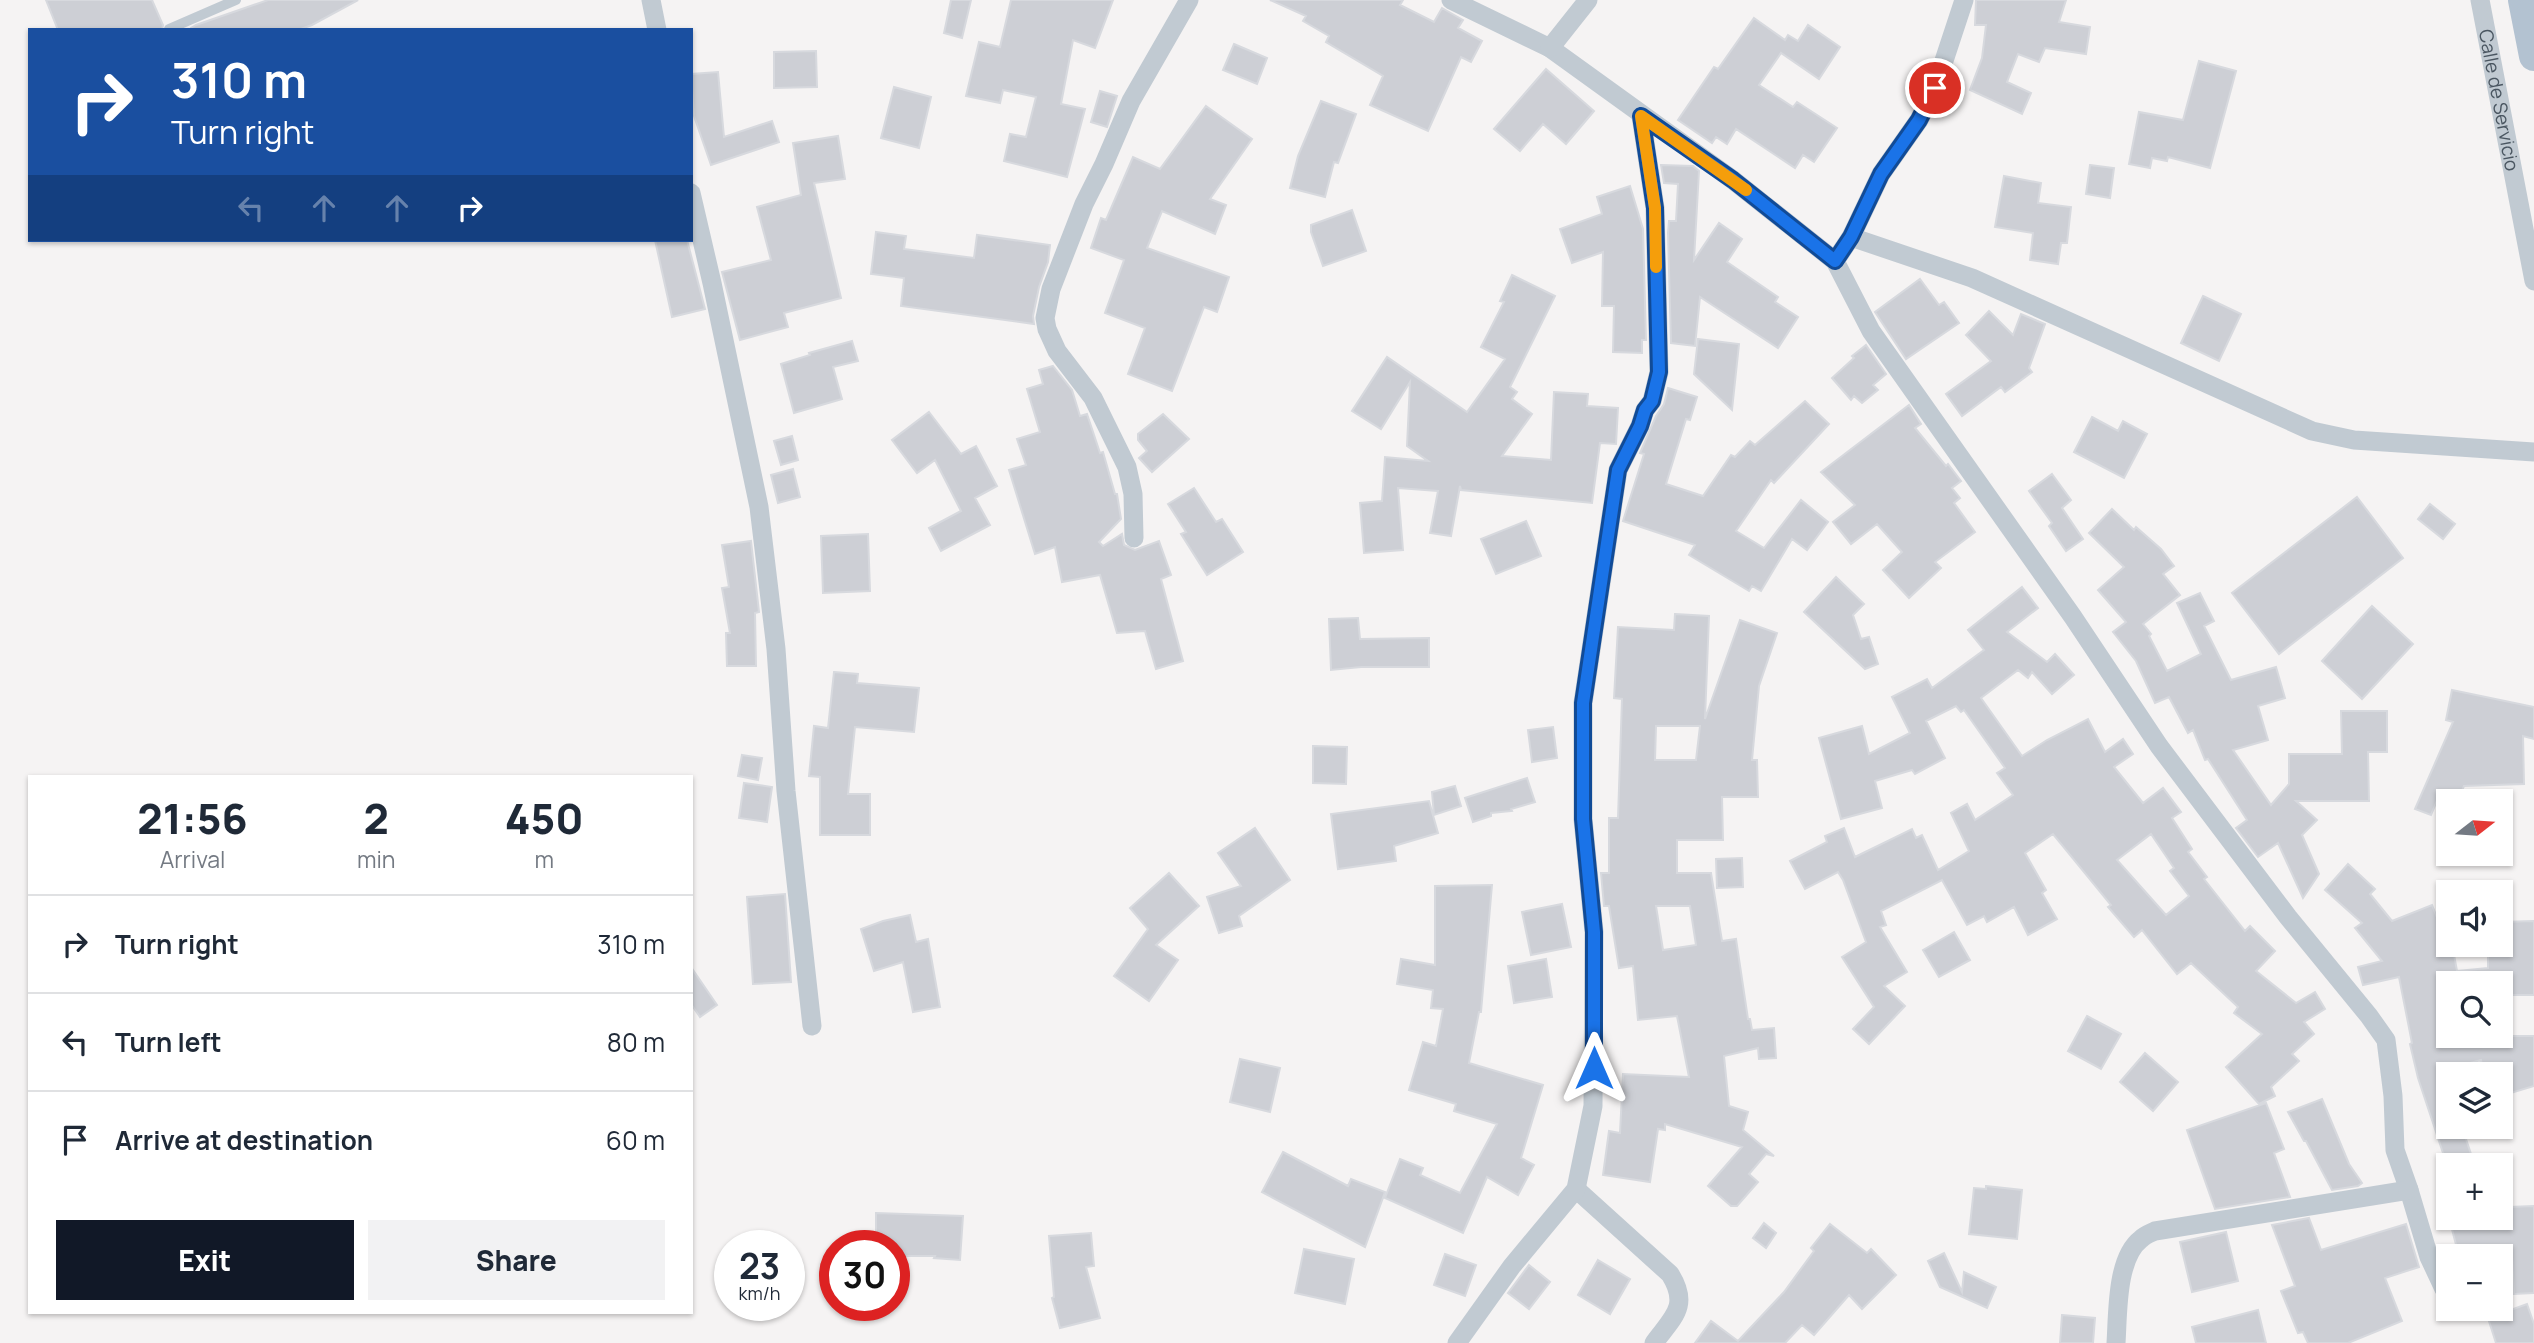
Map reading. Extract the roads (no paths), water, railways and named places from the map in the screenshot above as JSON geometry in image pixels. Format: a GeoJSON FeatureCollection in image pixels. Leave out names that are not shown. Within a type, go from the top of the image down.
{"type":"FeatureCollection","features":[{"type":"Feature","properties":{"kind":"main road"},"geometry":{"type":"LineString","coordinates":[[2524,0],[2534,56]]}},
{"type":"Feature","properties":{"kind":"street"},"geometry":{"type":"LineString","coordinates":[[651,0],[657,28]]}},
{"type":"Feature","properties":{"kind":"street"},"geometry":{"type":"LineString","coordinates":[[1134,538],[1133,494],[1127,467],[1093,398],[1057,351],[1045,318],[1051,289],[1084,204],[1131,101],[1189,0]]}},
{"type":"Feature","properties":{"kind":"street"},"geometry":{"type":"LineString","coordinates":[[1451,0],[1550,48],[1733,180],[1835,261],[1871,331],[2073,617],[2159,746],[2385,1040],[2393,1096],[2395,1150],[2436,1272]]}},
{"type":"Feature","properties":{"kind":"street"},"geometry":{"type":"LineString","coordinates":[[1550,48],[1588,0]]}},
{"type":"Feature","properties":{"kind":"street"},"geometry":{"type":"LineString","coordinates":[[1835,261],[1851,237],[1881,174],[1919,120],[1935,88],[1964,0]]}},
{"type":"Feature","properties":{"kind":"street","name":"Calle de Servicio"},"geometry":{"type":"LineString","coordinates":[[2480,0],[2534,281]]}},
{"type":"Feature","properties":{"kind":"street"},"geometry":{"type":"LineString","coordinates":[[1457,1343],[1512,1266],[1576,1189],[1594,1095],[1594,932],[1583,819],[1583,703],[1618,470],[1645,410],[1652,401],[1659,372],[1655,208],[1641,116]]}},
{"type":"Feature","properties":{"kind":"street"},"geometry":{"type":"LineString","coordinates":[[693,202],[759,507],[776,649],[786,791],[812,1026]]}},
{"type":"Feature","properties":{"kind":"street"},"geometry":{"type":"LineString","coordinates":[[1851,237],[1972,278],[2312,431],[2354,440],[2534,452]]}},
{"type":"Feature","properties":{"kind":"street"},"geometry":{"type":"LineString","coordinates":[[1576,1189],[1671,1274],[1677,1284],[1681,1300],[1654,1343]]}},
{"type":"Feature","properties":{"kind":"street"},"geometry":{"type":"LineString","coordinates":[[2116,1343],[2121,1276],[2139,1239],[2155,1231],[2409,1191]]}},
{"type":"Feature","properties":{"kind":"lane"},"geometry":{"type":"LineString","coordinates":[[171,28],[236,0]]}}]}
